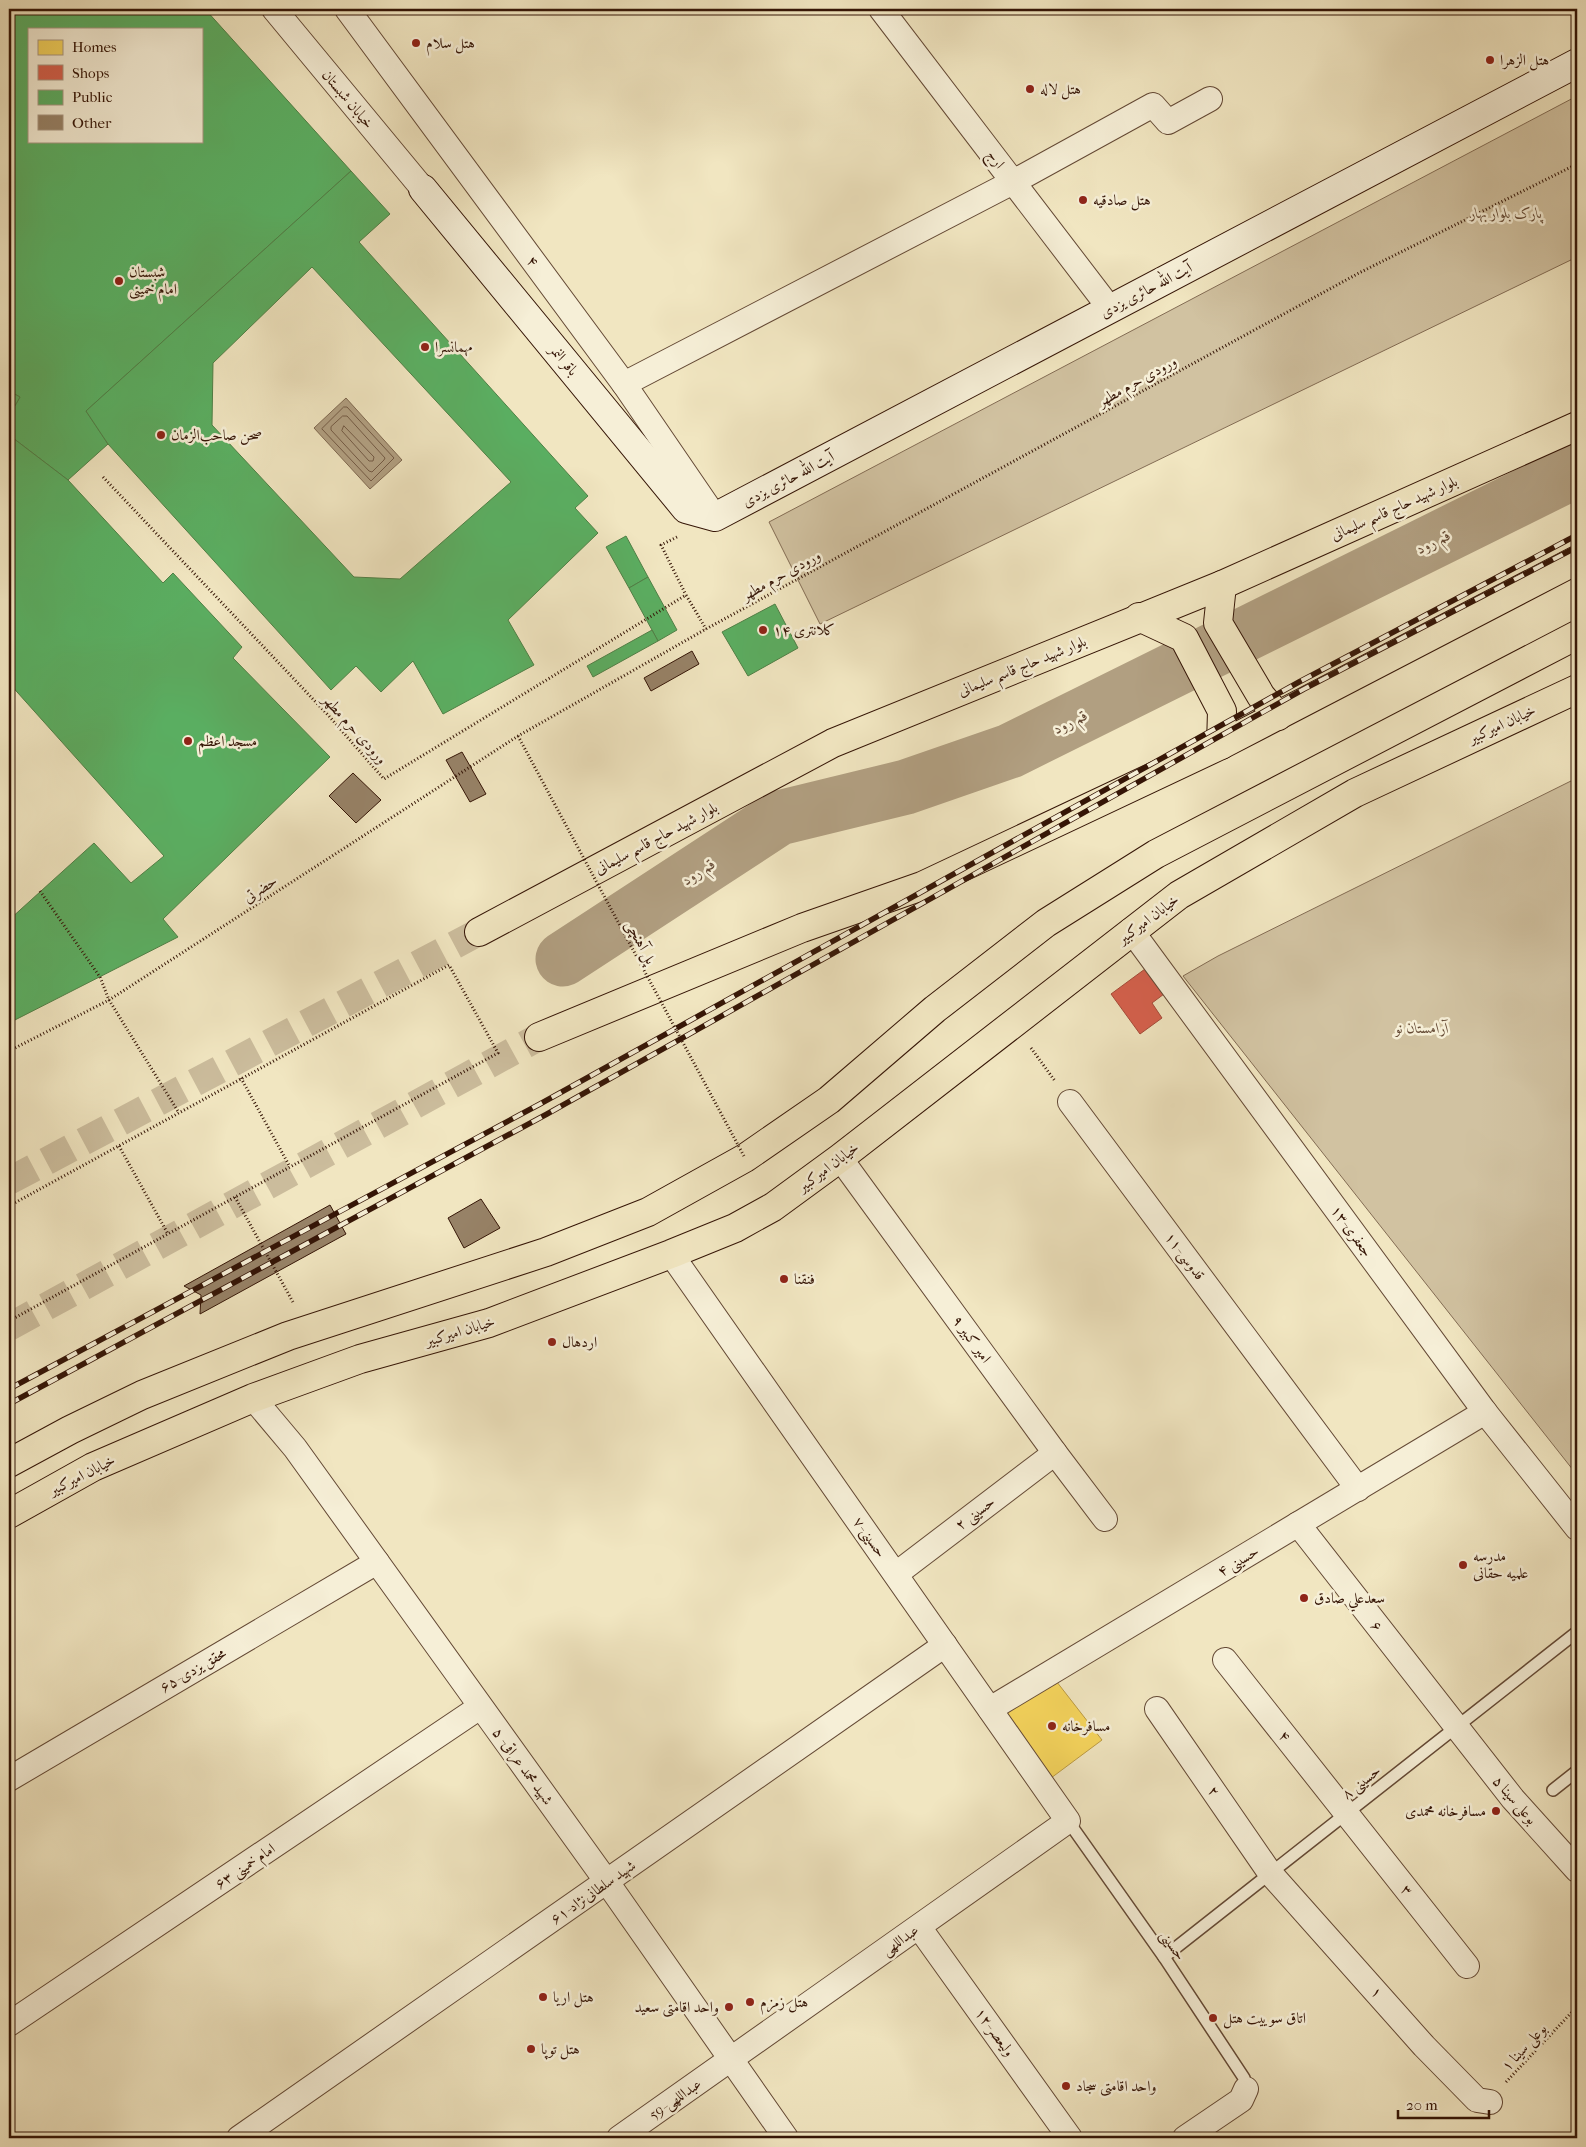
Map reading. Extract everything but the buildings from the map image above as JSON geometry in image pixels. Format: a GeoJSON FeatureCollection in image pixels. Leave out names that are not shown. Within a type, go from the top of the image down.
{"type":"FeatureCollection","features":[{"type":"Feature","properties":{"kind":"main road","name":"آیت الله‌ حائری‌ یزدی"},"geometry":{"type":"LineString","coordinates":[[715,517],[1577,63]]}},
{"type":"Feature","properties":{"kind":"main road","name":"باقر النمر"},"geometry":{"type":"LineString","coordinates":[[423,189],[686,509],[715,517]]}},
{"type":"Feature","properties":{"kind":"main road","name":"بلوار شهید حاج قاسم سلیمانی"},"geometry":{"type":"LineString","coordinates":[[479,932],[833,744],[1139,617],[1222,585],[1577,426]]}},
{"type":"Feature","properties":{"kind":"main road"},"geometry":{"type":"LineString","coordinates":[[539,1037],[802,928],[922,886],[1221,745],[1269,706],[1577,560]]}},
{"type":"Feature","properties":{"kind":"main road"},"geometry":{"type":"LineString","coordinates":[[1222,585],[1218,623],[1269,706]]}},
{"type":"Feature","properties":{"kind":"main road"},"geometry":{"type":"LineString","coordinates":[[1139,617],[1184,638],[1222,711],[1221,745]]}},
{"type":"Feature","properties":{"kind":"main road"},"geometry":{"type":"LineString","coordinates":[[9,1463],[70,1430],[142,1396],[308,1329],[546,1252],[648,1212],[745,1158],[829,1100],[935,1009],[1046,923],[1147,859],[1577,635]]}},
{"type":"Feature","properties":{"kind":"main road","name":"خیابان امیرکبیر"},"geometry":{"type":"LineString","coordinates":[[9,1514],[93,1467],[253,1398],[360,1360],[489,1323],[735,1228],[773,1207],[840,1158],[1131,930],[1179,895],[1355,793],[1577,689]]}},
{"type":"Feature","properties":{"kind":"street","name":"خیابان شبستان"},"geometry":{"type":"LineString","coordinates":[[274,9],[423,189]]}},
{"type":"Feature","properties":{"kind":"street","name":"۴"},"geometry":{"type":"LineString","coordinates":[[347,9],[624,384],[715,517]]}},
{"type":"Feature","properties":{"kind":"street","name":"ارج"},"geometry":{"type":"LineString","coordinates":[[881,9],[1111,310]]}},
{"type":"Feature","properties":{"kind":"street"},"geometry":{"type":"LineString","coordinates":[[624,384],[1013,182],[1153,104],[1168,122],[1210,99]]}},
{"type":"Feature","properties":{"kind":"street","name":"جعفری-۱۳"},"geometry":{"type":"LineString","coordinates":[[1131,930],[1485,1412],[1577,1528]]}},
{"type":"Feature","properties":{"kind":"street","name":"قدوسی-۱۱"},"geometry":{"type":"LineString","coordinates":[[1070,1102],[1358,1488]]}},
{"type":"Feature","properties":{"kind":"street","name":"امیر کبیر ۹"},"geometry":{"type":"LineString","coordinates":[[840,1158],[1105,1519]]}},
{"type":"Feature","properties":{"kind":"street","name":"حسینی-۷"},"geometry":{"type":"LineString","coordinates":[[671,1254],[1068,1821]]}},
{"type":"Feature","properties":{"kind":"street","name":"شهید محمد عراقی- ۵"},"geometry":{"type":"LineString","coordinates":[[253,1398],[295,1448],[480,1708],[607,1882],[786,2138]]}},
{"type":"Feature","properties":{"kind":"street","name":"حسینی ۴"},"geometry":{"type":"LineString","coordinates":[[990,1709],[1485,1412]]}},
{"type":"Feature","properties":{"kind":"street","name":"حسینی ۲"},"geometry":{"type":"LineString","coordinates":[[896,1574],[1055,1453]]}},
{"type":"Feature","properties":{"kind":"street","name":"۶"},"geometry":{"type":"LineString","coordinates":[[1298,1524],[1456,1727]]}},
{"type":"Feature","properties":{"kind":"street","name":"محقق یزدی-۶۵"},"geometry":{"type":"LineString","coordinates":[[9,1779],[377,1562]]}},
{"type":"Feature","properties":{"kind":"street","name":"شهید سلطانی‌نژاد-۶۱"},"geometry":{"type":"LineString","coordinates":[[246,2136],[945,1645]]}},
{"type":"Feature","properties":{"kind":"street","name":"۴"},"geometry":{"type":"LineString","coordinates":[[1225,1660],[1346,1813]]}},
{"type":"Feature","properties":{"kind":"street","name":"امام خمینی ۶۳"},"geometry":{"type":"LineString","coordinates":[[9,2024],[480,1708]]}},
{"type":"Feature","properties":{"kind":"street","name":"۲"},"geometry":{"type":"LineString","coordinates":[[1157,1709],[1270,1873]]}},
{"type":"Feature","properties":{"kind":"street","name":"بوعلی سینا ۵"},"geometry":{"type":"LineString","coordinates":[[1456,1727],[1513,1799],[1577,1870]]}},
{"type":"Feature","properties":{"kind":"street","name":"۳"},"geometry":{"type":"LineString","coordinates":[[1346,1813],[1467,1966]]}},
{"type":"Feature","properties":{"kind":"street","name":"عبداللهی"},"geometry":{"type":"LineString","coordinates":[[731,2060],[1068,1821]]}},
{"type":"Feature","properties":{"kind":"street","name":"۱"},"geometry":{"type":"LineString","coordinates":[[1270,1873],[1424,2046],[1477,2100],[1490,2102]]}},
{"type":"Feature","properties":{"kind":"street","name":"ولیعصر-۱۲"},"geometry":{"type":"LineString","coordinates":[[919,1927],[1070,2138]]}},
{"type":"Feature","properties":{"kind":"street","name":"عبداللهی-59"},"geometry":{"type":"LineString","coordinates":[[619,2138],[731,2060]]}},
{"type":"Feature","properties":{"kind":"street"},"geometry":{"type":"LineString","coordinates":[[1185,2138],[1241,2100],[1246,2089]]}},
{"type":"Feature","properties":{"kind":"lane","name":"حسینی ۸"},"geometry":{"type":"LineString","coordinates":[[1164,1957],[1577,1632]]}},
{"type":"Feature","properties":{"kind":"lane"},"geometry":{"type":"LineString","coordinates":[[1553,1790],[1577,1771]]}},
{"type":"Feature","properties":{"kind":"lane","name":"حسینی"},"geometry":{"type":"LineString","coordinates":[[1068,1821],[1164,1957],[1244,2078],[1246,2089]]}},
{"type":"Feature","properties":{"kind":"path","name":"ورودی حرم مطهر"},"geometry":{"type":"LineString","coordinates":[[518,736],[706,629],[1359,273],[1577,164]]}},
{"type":"Feature","properties":{"kind":"path","name":"ورودی حرم مطهر"},"geometry":{"type":"LineString","coordinates":[[103,477],[328,715],[384,779],[686,595]]}},
{"type":"Feature","properties":{"kind":"path"},"geometry":{"type":"LineString","coordinates":[[706,629],[660,545],[715,517]]}},
{"type":"Feature","properties":{"kind":"path","name":"حضرتی"},"geometry":{"type":"LineString","coordinates":[[9,1051],[110,1000],[518,736]]}},
{"type":"Feature","properties":{"kind":"path","name":"پل آهنچی"},"geometry":{"type":"LineString","coordinates":[[518,736],[745,1158]]}},
{"type":"Feature","properties":{"kind":"path"},"geometry":{"type":"LineString","coordinates":[[40,891],[100,977],[110,1000],[179,1113]]}},
{"type":"Feature","properties":{"kind":"path"},"geometry":{"type":"LineString","coordinates":[[9,1206],[449,965],[498,1053],[9,1321]]}},
{"type":"Feature","properties":{"kind":"path"},"geometry":{"type":"LineString","coordinates":[[1013,1023],[1070,1102]]}},
{"type":"Feature","properties":{"kind":"path"},"geometry":{"type":"LineString","coordinates":[[241,1078],[290,1167]]}},
{"type":"Feature","properties":{"kind":"path"},"geometry":{"type":"LineString","coordinates":[[119,1146],[168,1234]]}},
{"type":"Feature","properties":{"kind":"path"},"geometry":{"type":"LineString","coordinates":[[235,1198],[308,1329]]}},
{"type":"Feature","properties":{"kind":"path","name":"بوعلی سینا ۱"},"geometry":{"type":"LineString","coordinates":[[1490,2102],[1572,2012],[1577,2009]]}},
{"type":"Feature","properties":{"kind":"green space","name":"پارک بلوار بهار"},"geometry":{"type":"Polygon","coordinates":[[[1577,96],[1577,257],[820,624],[769,522],[1577,96]]]}},
{"type":"Feature","properties":{"kind":"green space","name":"آرامستان نو"},"geometry":{"type":"Polygon","coordinates":[[[1577,778],[1577,1475],[1183,976],[1218,956],[1577,778]]]}},
{"type":"Feature","properties":{"kind":"water"},"geometry":{"type":"Polygon","coordinates":[[[346,398],[402,460],[370,489],[314,428],[346,398]]]}},
{"type":"Feature","properties":{"kind":"waterway","name":"قم رود"},"geometry":{"type":"LineString","coordinates":[[563,959],[779,818],[906,787],[1010,751],[1577,470]]}},
{"type":"Feature","properties":{"kind":"tunnel"},"geometry":{"type":"LineString","coordinates":[[9,1181],[479,932]]}},
{"type":"Feature","properties":{"kind":"tunnel"},"geometry":{"type":"LineString","coordinates":[[9,1327],[539,1037]]}},
{"type":"Feature","properties":{"kind":"railway"},"geometry":{"type":"LineString","coordinates":[[9,1389],[540,1104],[1299,682],[1577,535]]}},
{"type":"Feature","properties":{"kind":"railway"},"geometry":{"type":"LineString","coordinates":[[9,1404],[547,1114],[1304,689],[1577,547]]}},
{"type":"Feature","properties":{"kind":"place","name":"هتل سلام"},"geometry":{"type":"Point","coordinates":[416,43]}},
{"type":"Feature","properties":{"kind":"place","name":"هتل الزهرا"},"geometry":{"type":"Point","coordinates":[1490,60]}},
{"type":"Feature","properties":{"kind":"place","name":"هتل لاله"},"geometry":{"type":"Point","coordinates":[1030,89]}},
{"type":"Feature","properties":{"kind":"place","name":"هتل صادقیه"},"geometry":{"type":"Point","coordinates":[1083,200]}},
{"type":"Feature","properties":{"kind":"place","name":"شبستان امام خمینی"},"geometry":{"type":"Point","coordinates":[119,281]}},
{"type":"Feature","properties":{"kind":"place","name":"مهمانسرا"},"geometry":{"type":"Point","coordinates":[425,347]}},
{"type":"Feature","properties":{"kind":"place","name":"صحن صاحب‌الزمان"},"geometry":{"type":"Point","coordinates":[161,435]}},
{"type":"Feature","properties":{"kind":"place","name":"کلانتری ۱۴"},"geometry":{"type":"Point","coordinates":[763,630]}},
{"type":"Feature","properties":{"kind":"place","name":"مسجد اعظم"},"geometry":{"type":"Point","coordinates":[188,741]}},
{"type":"Feature","properties":{"kind":"place","name":"فنقنا"},"geometry":{"type":"Point","coordinates":[784,1279]}},
{"type":"Feature","properties":{"kind":"place","name":"اردهال"},"geometry":{"type":"Point","coordinates":[552,1342]}},
{"type":"Feature","properties":{"kind":"place","name":"مدرسه علمیه حقانی"},"geometry":{"type":"Point","coordinates":[1463,1565]}},
{"type":"Feature","properties":{"kind":"place","name":"سعدعلي صادق"},"geometry":{"type":"Point","coordinates":[1304,1598]}},
{"type":"Feature","properties":{"kind":"place","name":"مسافرخانه"},"geometry":{"type":"Point","coordinates":[1052,1726]}},
{"type":"Feature","properties":{"kind":"place","name":"مسافرخانه محمدی"},"geometry":{"type":"Point","coordinates":[1496,1811]}},
{"type":"Feature","properties":{"kind":"place","name":"هتل اریا"},"geometry":{"type":"Point","coordinates":[543,1997]}},
{"type":"Feature","properties":{"kind":"place","name":"هتل زمزم"},"geometry":{"type":"Point","coordinates":[750,2002]}},
{"type":"Feature","properties":{"kind":"place","name":"واحد اقامتی سعید"},"geometry":{"type":"Point","coordinates":[729,2007]}},
{"type":"Feature","properties":{"kind":"place","name":"اتاق سوییت هتل"},"geometry":{"type":"Point","coordinates":[1213,2018]}},
{"type":"Feature","properties":{"kind":"place","name":"هتل توپا"},"geometry":{"type":"Point","coordinates":[531,2049]}},
{"type":"Feature","properties":{"kind":"place","name":"واحد اقامتی سجاد"},"geometry":{"type":"Point","coordinates":[1066,2086]}}]}
